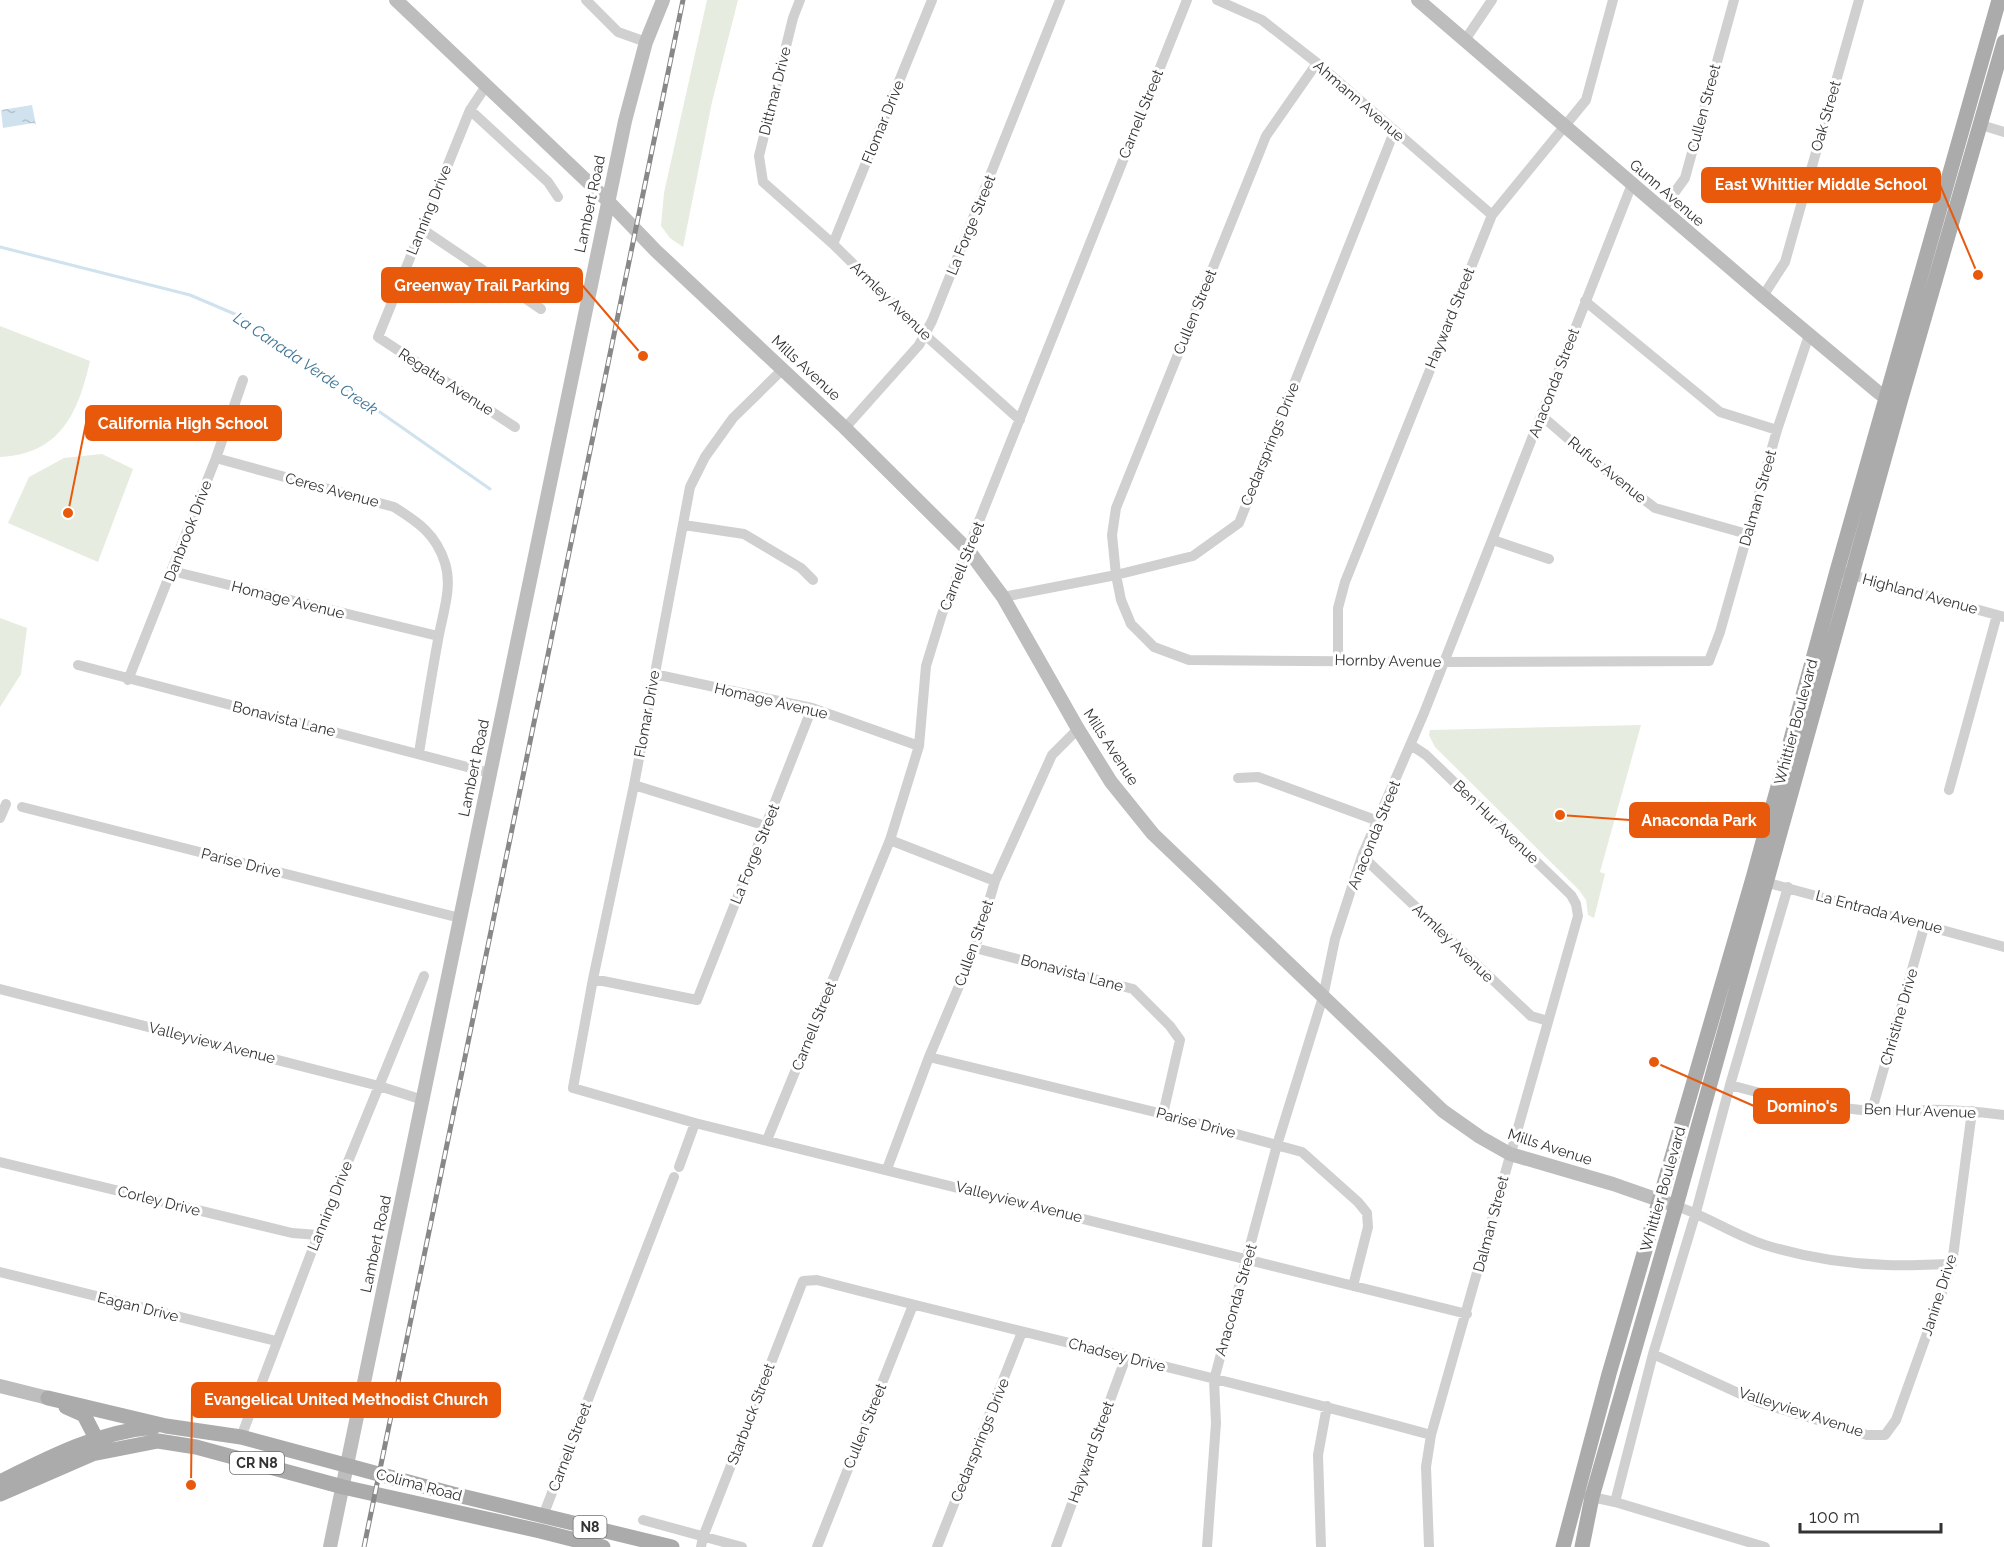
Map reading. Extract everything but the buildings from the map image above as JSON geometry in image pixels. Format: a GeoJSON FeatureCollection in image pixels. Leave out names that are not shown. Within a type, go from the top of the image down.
{"type":"FeatureCollection","features":[{"type":"Feature","properties":{"kind":"main road","name":"Whittier Boulevard"},"geometry":{"type":"LineString","coordinates":[[1582,1547],[1585,1495],[1660,1200],[1853,576],[1893,399],[1999,0]]}},
{"type":"Feature","properties":{"kind":"main road","name":"Whittier Boulevard"},"geometry":{"type":"LineString","coordinates":[[1563,1547],[1585,1495],[1676,1206],[1837,571],[1981,125],[2004,42]]}},
{"type":"Feature","properties":{"kind":"main road"},"geometry":{"type":"LineString","coordinates":[[48,1398],[166,1426]]}},
{"type":"Feature","properties":{"kind":"main road"},"geometry":{"type":"LineString","coordinates":[[48,1398],[84,1416],[99,1444]]}},
{"type":"Feature","properties":{"kind":"main road","name":"Colima Road"},"geometry":{"type":"LineString","coordinates":[[166,1426],[241,1437],[348,1464],[542,1523],[603,1547]]}},
{"type":"Feature","properties":{"kind":"main road","name":"CR N8"},"geometry":{"type":"LineString","coordinates":[[0,1494],[67,1464],[99,1444],[130,1429],[166,1426]]}},
{"type":"Feature","properties":{"kind":"main road","name":"Colima Road"},"geometry":{"type":"LineString","coordinates":[[99,1444],[158,1441],[196,1447],[343,1487],[672,1547]]}},
{"type":"Feature","properties":{"kind":"main road","name":"CR N8"},"geometry":{"type":"LineString","coordinates":[[0,1482],[40,1462],[99,1444]]}},
{"type":"Feature","properties":{"kind":"street","name":"Mills Avenue"},"geometry":{"type":"LineString","coordinates":[[396,0],[608,201],[656,251],[845,428],[969,551],[1003,597],[1111,782],[1153,834],[1443,1111],[1480,1137],[1510,1154],[1613,1184],[1696,1212],[1741,1236],[1765,1245],[1852,1263],[1952,1264]]}},
{"type":"Feature","properties":{"kind":"street"},"geometry":{"type":"LineString","coordinates":[[586,0],[618,32],[646,42]]}},
{"type":"Feature","properties":{"kind":"street","name":"Lambert Road"},"geometry":{"type":"LineString","coordinates":[[330,1547],[625,121],[646,42],[663,0]]}},
{"type":"Feature","properties":{"kind":"street","name":"Dittmar Drive"},"geometry":{"type":"LineString","coordinates":[[763,182],[759,156],[800,0]]}},
{"type":"Feature","properties":{"kind":"street","name":"Flomar Drive"},"geometry":{"type":"LineString","coordinates":[[834,244],[932,0]]}},
{"type":"Feature","properties":{"kind":"street","name":"La Forge Street"},"geometry":{"type":"LineString","coordinates":[[845,428],[919,345],[940,304],[1060,0]]}},
{"type":"Feature","properties":{"kind":"street","name":"Carnell Street"},"geometry":{"type":"LineString","coordinates":[[767,1140],[890,840],[919,746],[926,666],[942,614],[969,551],[1186,0]]}},
{"type":"Feature","properties":{"kind":"street","name":"Ahmann Avenue"},"geometry":{"type":"LineString","coordinates":[[1218,0],[1262,20],[1317,63],[1492,215]]}},
{"type":"Feature","properties":{"kind":"street","name":"Gunn Avenue"},"geometry":{"type":"LineString","coordinates":[[1418,0],[1762,296],[1893,399]]}},
{"type":"Feature","properties":{"kind":"street"},"geometry":{"type":"LineString","coordinates":[[1465,40],[1492,0]]}},
{"type":"Feature","properties":{"kind":"street","name":"Hayward Street"},"geometry":{"type":"LineString","coordinates":[[1338,661],[1338,608],[1345,582],[1492,215],[1563,125],[1586,100],[1613,0]]}},
{"type":"Feature","properties":{"kind":"street","name":"Cullen Street"},"geometry":{"type":"LineString","coordinates":[[1662,210],[1685,178],[1734,0]]}},
{"type":"Feature","properties":{"kind":"street","name":"Oak Street"},"geometry":{"type":"LineString","coordinates":[[1762,296],[1785,262],[1858,0]]}},
{"type":"Feature","properties":{"kind":"street","name":"Cullen Street"},"geometry":{"type":"LineString","coordinates":[[1116,575],[1112,535],[1116,508],[1126,482],[1266,136],[1317,63]]}},
{"type":"Feature","properties":{"kind":"street","name":"Lanning Drive"},"geometry":{"type":"LineString","coordinates":[[378,338],[470,110],[486,86]]}},
{"type":"Feature","properties":{"kind":"street"},"geometry":{"type":"LineString","coordinates":[[470,110],[548,182],[558,196]]}},
{"type":"Feature","properties":{"kind":"street"},"geometry":{"type":"LineString","coordinates":[[1965,121],[2004,132]]}},
{"type":"Feature","properties":{"kind":"street","name":"Cedarsprings Drive"},"geometry":{"type":"LineString","coordinates":[[1003,597],[1116,575],[1193,556],[1239,523],[1394,132]]}},
{"type":"Feature","properties":{"kind":"street","name":"Armley Avenue"},"geometry":{"type":"LineString","coordinates":[[763,182],[834,244],[924,334],[1020,420]]}},
{"type":"Feature","properties":{"kind":"street","name":"Anaconda Street"},"geometry":{"type":"LineString","coordinates":[[1207,1547],[1216,1423],[1214,1380],[1277,1145],[1323,997],[1335,939],[1362,856],[1444,662],[1632,184]]}},
{"type":"Feature","properties":{"kind":"street"},"geometry":{"type":"LineString","coordinates":[[422,229],[542,309]]}},
{"type":"Feature","properties":{"kind":"street"},"geometry":{"type":"LineString","coordinates":[[1585,301],[1720,412],[1777,430]]}},
{"type":"Feature","properties":{"kind":"street","name":"Dalman Street"},"geometry":{"type":"LineString","coordinates":[[1709,661],[1720,632],[1777,430],[1809,335]]}},
{"type":"Feature","properties":{"kind":"street","name":"Regatta Avenue"},"geometry":{"type":"LineString","coordinates":[[378,338],[515,427]]}},
{"type":"Feature","properties":{"kind":"street","name":"Flomar Drive"},"geometry":{"type":"LineString","coordinates":[[573,1088],[593,978],[634,785],[690,487],[705,457],[733,418],[782,370]]}},
{"type":"Feature","properties":{"kind":"street","name":"Danbrook Drive"},"geometry":{"type":"LineString","coordinates":[[128,680],[216,458],[243,380]]}},
{"type":"Feature","properties":{"kind":"street","name":"Rufus Avenue"},"geometry":{"type":"LineString","coordinates":[[1542,416],[1595,462],[1655,508],[1747,534]]}},
{"type":"Feature","properties":{"kind":"street","name":"Ceres Avenue"},"geometry":{"type":"LineString","coordinates":[[216,458],[394,507],[420,522],[436,543],[446,564],[448,593],[438,636]]}},
{"type":"Feature","properties":{"kind":"street"},"geometry":{"type":"LineString","coordinates":[[684,525],[744,534],[801,568],[813,580]]}},
{"type":"Feature","properties":{"kind":"street"},"geometry":{"type":"LineString","coordinates":[[1493,540],[1549,559]]}},
{"type":"Feature","properties":{"kind":"street","name":"Homage Avenue"},"geometry":{"type":"LineString","coordinates":[[172,571],[438,636]]}},
{"type":"Feature","properties":{"kind":"street","name":"Highland Avenue"},"geometry":{"type":"LineString","coordinates":[[1837,571],[2001,616]]}},
{"type":"Feature","properties":{"kind":"street","name":"Hornby Avenue"},"geometry":{"type":"LineString","coordinates":[[1116,575],[1131,624],[1154,647],[1190,660],[1709,661]]}},
{"type":"Feature","properties":{"kind":"street"},"geometry":{"type":"LineString","coordinates":[[1949,790],[2001,616]]}},
{"type":"Feature","properties":{"kind":"street"},"geometry":{"type":"LineString","coordinates":[[419,753],[438,636]]}},
{"type":"Feature","properties":{"kind":"street","name":"Bonavista Lane"},"geometry":{"type":"LineString","coordinates":[[78,665],[128,680],[490,773]]}},
{"type":"Feature","properties":{"kind":"street","name":"Homage Avenue"},"geometry":{"type":"LineString","coordinates":[[654,674],[812,708],[919,746]]}},
{"type":"Feature","properties":{"kind":"street","name":"La Forge Street"},"geometry":{"type":"LineString","coordinates":[[593,978],[697,1000],[812,708]]}},
{"type":"Feature","properties":{"kind":"street","name":"Cullen Street"},"geometry":{"type":"LineString","coordinates":[[887,1169],[929,1057],[975,948],[995,881],[1052,755],[1078,729]]}},
{"type":"Feature","properties":{"kind":"street","name":"Ben Hur Avenue"},"geometry":{"type":"LineString","coordinates":[[1410,745],[1426,755],[1441,769],[1571,895],[1576,904]]}},
{"type":"Feature","properties":{"kind":"street"},"geometry":{"type":"LineString","coordinates":[[1238,777],[1258,777],[1378,821]]}},
{"type":"Feature","properties":{"kind":"street"},"geometry":{"type":"LineString","coordinates":[[634,785],[766,826]]}},
{"type":"Feature","properties":{"kind":"street"},"geometry":{"type":"LineString","coordinates":[[0,818],[6,804]]}},
{"type":"Feature","properties":{"kind":"street","name":"Parise Drive"},"geometry":{"type":"LineString","coordinates":[[22,807],[460,918]]}},
{"type":"Feature","properties":{"kind":"street"},"geometry":{"type":"LineString","coordinates":[[890,840],[995,881]]}},
{"type":"Feature","properties":{"kind":"street","name":"Armley Avenue"},"geometry":{"type":"LineString","coordinates":[[1362,856],[1531,1016],[1548,1021]]}},
{"type":"Feature","properties":{"kind":"street","name":"La Entrada Avenue"},"geometry":{"type":"LineString","coordinates":[[1760,880],[2004,947]]}},
{"type":"Feature","properties":{"kind":"street"},"geometry":{"type":"LineString","coordinates":[[1616,1502],[1653,1354],[1696,1212],[1730,1085],[1788,887]]}},
{"type":"Feature","properties":{"kind":"street","name":"Dalman Street"},"geometry":{"type":"LineString","coordinates":[[1430,1547],[1426,1467],[1431,1435],[1578,916],[1576,904]]}},
{"type":"Feature","properties":{"kind":"street","name":"Christine Drive"},"geometry":{"type":"LineString","coordinates":[[1872,1110],[1925,924]]}},
{"type":"Feature","properties":{"kind":"street","name":"Bonavista Lane"},"geometry":{"type":"LineString","coordinates":[[975,948],[1133,989],[1170,1026],[1180,1040],[1163,1114]]}},
{"type":"Feature","properties":{"kind":"street","name":"Lanning Drive"},"geometry":{"type":"LineString","coordinates":[[241,1437],[318,1235],[424,976]]}},
{"type":"Feature","properties":{"kind":"street","name":"Valleyview Avenue"},"geometry":{"type":"LineString","coordinates":[[0,989],[379,1086],[423,1100]]}},
{"type":"Feature","properties":{"kind":"street","name":"Parise Drive"},"geometry":{"type":"LineString","coordinates":[[929,1057],[1163,1114],[1302,1152],[1358,1202],[1367,1214],[1368,1227],[1353,1286]]}},
{"type":"Feature","properties":{"kind":"street","name":"Ben Hur Avenue"},"geometry":{"type":"LineString","coordinates":[[1730,1085],[1762,1094],[1817,1104],[1872,1110],[1972,1111],[2004,1114]]}},
{"type":"Feature","properties":{"kind":"street","name":"Valleyview Avenue"},"geometry":{"type":"LineString","coordinates":[[573,1088],[695,1122],[1467,1314]]}},
{"type":"Feature","properties":{"kind":"street","name":"Janine Drive"},"geometry":{"type":"LineString","coordinates":[[1885,1434],[1896,1420],[1952,1264],[1972,1111]]}},
{"type":"Feature","properties":{"kind":"street","name":"Carnell Street"},"geometry":{"type":"LineString","coordinates":[[542,1523],[695,1122]]}},
{"type":"Feature","properties":{"kind":"street","name":"Corley Drive"},"geometry":{"type":"LineString","coordinates":[[0,1162],[292,1233],[318,1235]]}},
{"type":"Feature","properties":{"kind":"street","name":"Eagan Drive"},"geometry":{"type":"LineString","coordinates":[[0,1272],[276,1341]]}},
{"type":"Feature","properties":{"kind":"street","name":"Chadsey Drive"},"geometry":{"type":"LineString","coordinates":[[803,1281],[817,1280],[1214,1380],[1327,1406],[1431,1435]]}},
{"type":"Feature","properties":{"kind":"street","name":"Starbuck Street"},"geometry":{"type":"LineString","coordinates":[[702,1542],[803,1281]]}},
{"type":"Feature","properties":{"kind":"street","name":"Cullen Street"},"geometry":{"type":"LineString","coordinates":[[817,1547],[913,1305]]}},
{"type":"Feature","properties":{"kind":"street","name":"Cedarsprings Drive"},"geometry":{"type":"LineString","coordinates":[[937,1547],[1022,1332]]}},
{"type":"Feature","properties":{"kind":"street","name":"Valleyview Avenue"},"geometry":{"type":"LineString","coordinates":[[1653,1354],[1758,1402],[1867,1435],[1885,1434]]}},
{"type":"Feature","properties":{"kind":"street","name":"Hayward Street"},"geometry":{"type":"LineString","coordinates":[[1056,1547],[1126,1357]]}},
{"type":"Feature","properties":{"kind":"street"},"geometry":{"type":"LineString","coordinates":[[0,1386],[48,1398]]}},
{"type":"Feature","properties":{"kind":"street"},"geometry":{"type":"LineString","coordinates":[[1321,1547],[1318,1455],[1327,1406]]}},
{"type":"Feature","properties":{"kind":"street"},"geometry":{"type":"LineString","coordinates":[[1585,1495],[1616,1502],[1765,1547]]}},
{"type":"Feature","properties":{"kind":"street"},"geometry":{"type":"LineString","coordinates":[[643,1520],[702,1542],[742,1547]]}},
{"type":"Feature","properties":{"kind":"shaded area"},"geometry":{"type":"Polygon","coordinates":[[[707,0],[738,0],[712,102],[683,247],[670,238],[661,226],[664,193],[707,0]]]}},
{"type":"Feature","properties":{"kind":"shaded area"},"geometry":{"type":"Polygon","coordinates":[[[0,326],[90,361],[79,398],[63,428],[38,448],[21,454],[0,457],[0,326]]]}},
{"type":"Feature","properties":{"kind":"shaded area"},"geometry":{"type":"Polygon","coordinates":[[[102,454],[133,469],[98,562],[8,523],[29,477],[64,458],[102,454]]]}},
{"type":"Feature","properties":{"kind":"shaded area"},"geometry":{"type":"Polygon","coordinates":[[[0,618],[27,628],[21,674],[0,707],[0,618]]]}},
{"type":"Feature","properties":{"kind":"shaded area"},"geometry":{"type":"Polygon","coordinates":[[[1641,725],[1600,872],[1605,874],[1594,918],[1588,915],[1586,900],[1579,890],[1435,747],[1429,735],[1430,730],[1641,725]]]}},
{"type":"Feature","properties":{"kind":"water"},"geometry":{"type":"Polygon","coordinates":[[[32,105],[36,125],[33,123],[3,128],[1,110],[32,105]]]}},
{"type":"Feature","properties":{"kind":"waterway","name":"La Canada Verde Creek"},"geometry":{"type":"LineString","coordinates":[[0,247],[190,295],[237,315],[264,331],[490,489]]}},
{"type":"Feature","properties":{"kind":"railway"},"geometry":{"type":"LineString","coordinates":[[364,1547],[683,0]]}},
{"type":"Feature","properties":{"kind":"place","name":"East Whittier Middle School"},"geometry":{"type":"Point","coordinates":[1978,275]}},
{"type":"Feature","properties":{"kind":"place","name":"Greenway Trail Parking"},"geometry":{"type":"Point","coordinates":[643,356]}},
{"type":"Feature","properties":{"kind":"place","name":"California High School"},"geometry":{"type":"Point","coordinates":[68,513]}},
{"type":"Feature","properties":{"kind":"place","name":"Anaconda Park"},"geometry":{"type":"Point","coordinates":[1560,815]}},
{"type":"Feature","properties":{"kind":"place","name":"Domino's"},"geometry":{"type":"Point","coordinates":[1654,1062]}},
{"type":"Feature","properties":{"kind":"place","name":"Evangelical United Methodist Church"},"geometry":{"type":"Point","coordinates":[191,1485]}}]}
